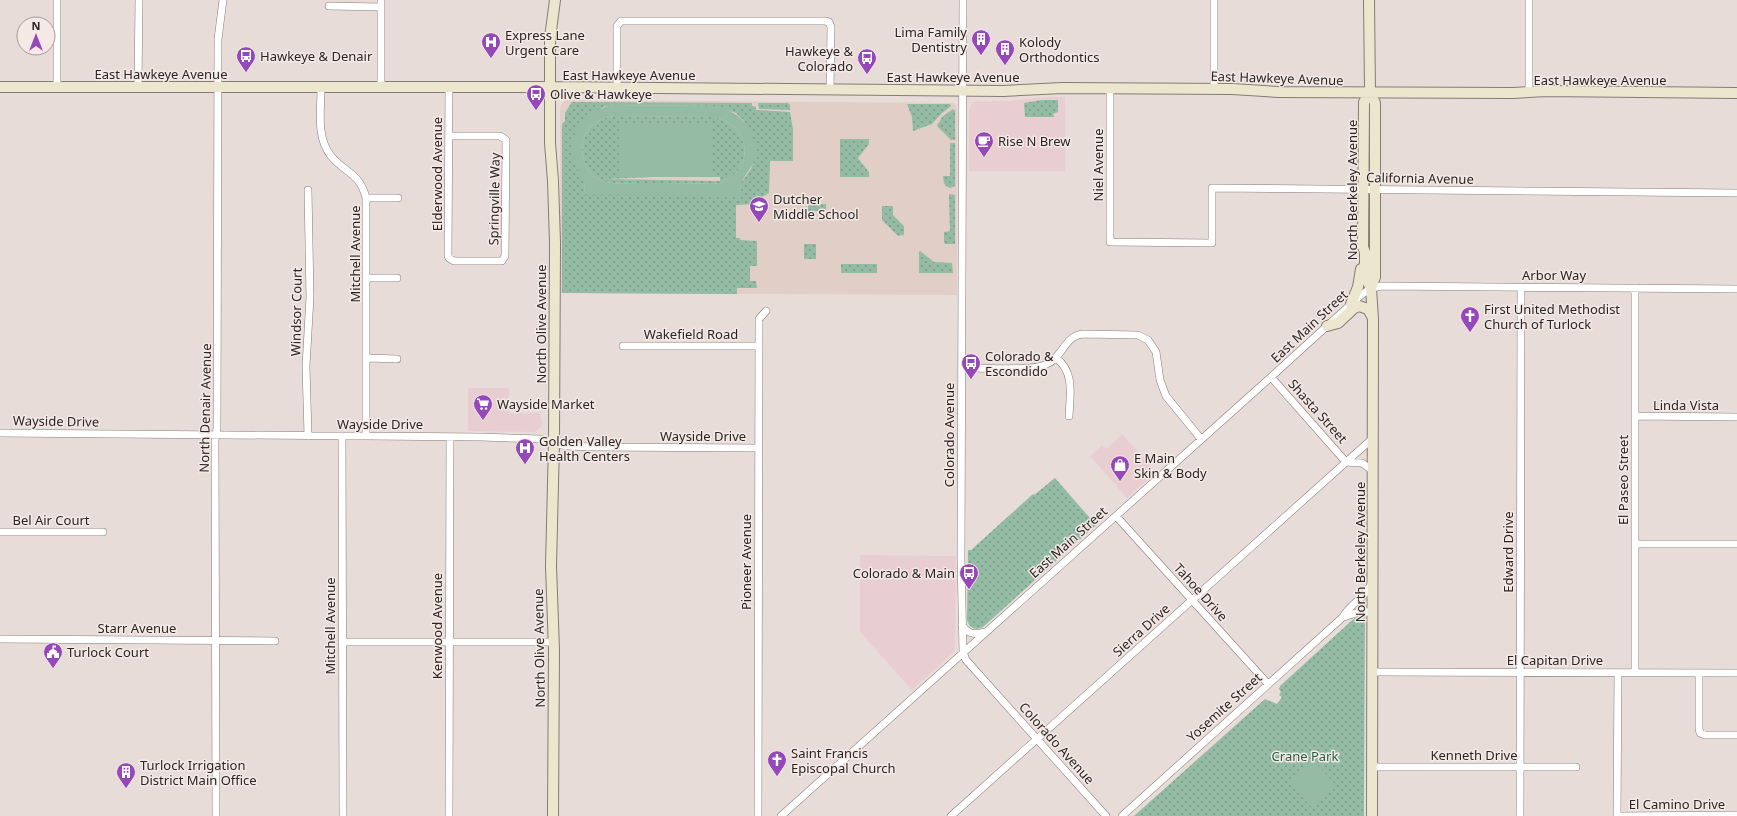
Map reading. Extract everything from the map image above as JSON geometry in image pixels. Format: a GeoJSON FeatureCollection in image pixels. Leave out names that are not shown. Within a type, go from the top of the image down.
{"type":"FeatureCollection","features":[{"type":"Feature","properties":{"kind":"street"},"geometry":{"type":"LineString","coordinates":[[57,0],[57,87]]}},
{"type":"Feature","properties":{"kind":"street"},"geometry":{"type":"LineString","coordinates":[[138,87],[139,0]]}},
{"type":"Feature","properties":{"kind":"street","name":"North Denair Avenue"},"geometry":{"type":"LineString","coordinates":[[216,816],[215,641],[218,32],[223,0]]}},
{"type":"Feature","properties":{"kind":"street","name":"North Olive Avenue"},"geometry":{"type":"LineString","coordinates":[[553,816],[554,642],[551,601],[551,558],[554,442],[555,243],[554,181],[550,143],[550,38],[555,0]]}},
{"type":"Feature","properties":{"kind":"street","name":"Colorado Avenue"},"geometry":{"type":"LineString","coordinates":[[963,0],[963,652],[971,665],[1106,816]]}},
{"type":"Feature","properties":{"kind":"street"},"geometry":{"type":"LineString","coordinates":[[1214,0],[1214,88]]}},
{"type":"Feature","properties":{"kind":"street","name":"North Berkeley Avenue"},"geometry":{"type":"LineString","coordinates":[[1369,0],[1370,92],[1375,103],[1375,277],[1371,288],[1373,319],[1372,816]]}},
{"type":"Feature","properties":{"kind":"street"},"geometry":{"type":"LineString","coordinates":[[1529,0],[1529,92]]}},
{"type":"Feature","properties":{"kind":"street"},"geometry":{"type":"LineString","coordinates":[[329,6],[381,3],[381,88]]}},
{"type":"Feature","properties":{"kind":"street"},"geometry":{"type":"LineString","coordinates":[[617,88],[617,26],[621,21],[825,21],[830,22],[831,27],[830,90]]}},
{"type":"Feature","properties":{"kind":"street","name":"East Hawkeye Avenue"},"geometry":{"type":"LineString","coordinates":[[0,87],[550,87],[1008,91],[1053,88],[1214,88],[1274,92],[1737,93]]}},
{"type":"Feature","properties":{"kind":"street","name":"Elderwood Avenue"},"geometry":{"type":"LineString","coordinates":[[449,87],[448,256],[450,260],[454,262],[500,262],[504,260]]}},
{"type":"Feature","properties":{"kind":"street","name":"Mitchell Avenue"},"geometry":{"type":"LineString","coordinates":[[321,88],[320,127],[323,142],[331,156],[352,173],[360,183],[366,198],[366,436]]}},
{"type":"Feature","properties":{"kind":"street","name":"Niel Avenue"},"geometry":{"type":"LineString","coordinates":[[1110,88],[1110,242]]}},
{"type":"Feature","properties":{"kind":"street","name":"North Berkeley Avenue"},"geometry":{"type":"LineString","coordinates":[[1370,92],[1364,102],[1363,248],[1365,252],[1365,277],[1371,288]]}},
{"type":"Feature","properties":{"kind":"street","name":"Springville Way"},"geometry":{"type":"LineString","coordinates":[[449,136],[500,136],[504,138],[507,143],[506,256],[504,260]]}},
{"type":"Feature","properties":{"kind":"street","name":"California Avenue"},"geometry":{"type":"LineString","coordinates":[[1110,242],[1212,243],[1212,188],[1737,193]]}},
{"type":"Feature","properties":{"kind":"street","name":"Windsor Court"},"geometry":{"type":"LineString","coordinates":[[308,190],[310,297],[306,366],[308,436]]}},
{"type":"Feature","properties":{"kind":"street"},"geometry":{"type":"LineString","coordinates":[[366,198],[398,198]]}},
{"type":"Feature","properties":{"kind":"street"},"geometry":{"type":"LineString","coordinates":[[1351,304],[1360,281],[1361,252],[1363,248]]}},
{"type":"Feature","properties":{"kind":"street"},"geometry":{"type":"LineString","coordinates":[[367,278],[397,278]]}},
{"type":"Feature","properties":{"kind":"street","name":"Arbor Way"},"geometry":{"type":"LineString","coordinates":[[1371,288],[1382,286],[1737,289]]}},
{"type":"Feature","properties":{"kind":"street","name":"Edward Drive"},"geometry":{"type":"LineString","coordinates":[[1520,816],[1521,287]]}},
{"type":"Feature","properties":{"kind":"street","name":"East Main Street"},"geometry":{"type":"LineString","coordinates":[[781,816],[1365,291],[1371,288]]}},
{"type":"Feature","properties":{"kind":"street","name":"El Paseo Street"},"geometry":{"type":"LineString","coordinates":[[1635,673],[1636,288]]}},
{"type":"Feature","properties":{"kind":"street"},"geometry":{"type":"LineString","coordinates":[[1327,326],[1338,323],[1354,308],[1360,306],[1368,309],[1373,319]]}},
{"type":"Feature","properties":{"kind":"street","name":"Pioneer Avenue"},"geometry":{"type":"LineString","coordinates":[[758,816],[759,319],[766,311]]}},
{"type":"Feature","properties":{"kind":"street"},"geometry":{"type":"LineString","coordinates":[[962,367],[1033,368],[1043,366],[1056,358],[1068,340],[1080,335],[1135,335],[1144,337],[1152,343],[1156,352],[1161,383],[1166,396],[1201,439]]}},
{"type":"Feature","properties":{"kind":"street","name":"Wakefield Road"},"geometry":{"type":"LineString","coordinates":[[623,346],[759,346]]}},
{"type":"Feature","properties":{"kind":"street"},"geometry":{"type":"LineString","coordinates":[[367,358],[397,359]]}},
{"type":"Feature","properties":{"kind":"street"},"geometry":{"type":"LineString","coordinates":[[1056,358],[1066,369],[1069,378],[1069,416]]}},
{"type":"Feature","properties":{"kind":"street","name":"Shasta Street"},"geometry":{"type":"LineString","coordinates":[[1271,377],[1346,462]]}},
{"type":"Feature","properties":{"kind":"street","name":"Linda Vista"},"geometry":{"type":"LineString","coordinates":[[1636,416],[1737,417]]}},
{"type":"Feature","properties":{"kind":"street","name":"Wayside Drive"},"geometry":{"type":"LineString","coordinates":[[0,433],[450,437],[536,439],[566,446],[605,448],[758,448]]}},
{"type":"Feature","properties":{"kind":"street","name":"Mitchell Avenue"},"geometry":{"type":"LineString","coordinates":[[342,436],[343,816]]}},
{"type":"Feature","properties":{"kind":"street","name":"Kenwood Avenue"},"geometry":{"type":"LineString","coordinates":[[449,816],[450,437]]}},
{"type":"Feature","properties":{"kind":"street","name":"Sierra Drive"},"geometry":{"type":"LineString","coordinates":[[951,816],[1373,438]]}},
{"type":"Feature","properties":{"kind":"street"},"geometry":{"type":"LineString","coordinates":[[1346,462],[1362,463],[1373,471]]}},
{"type":"Feature","properties":{"kind":"street","name":"Tahoe Drive"},"geometry":{"type":"LineString","coordinates":[[1116,516],[1268,684]]}},
{"type":"Feature","properties":{"kind":"street","name":"Bel Air Court"},"geometry":{"type":"LineString","coordinates":[[0,532],[103,532]]}},
{"type":"Feature","properties":{"kind":"street"},"geometry":{"type":"LineString","coordinates":[[1635,544],[1737,544]]}},
{"type":"Feature","properties":{"kind":"street","name":"Yosemite Street"},"geometry":{"type":"LineString","coordinates":[[1122,816],[1343,617],[1349,608],[1364,596],[1373,580]]}},
{"type":"Feature","properties":{"kind":"street","name":"Yosemite Street"},"geometry":{"type":"LineString","coordinates":[[1343,617],[1363,611],[1373,615]]}},
{"type":"Feature","properties":{"kind":"street"},"geometry":{"type":"LineString","coordinates":[[962,625],[966,631],[972,633],[979,633],[988,630]]}},
{"type":"Feature","properties":{"kind":"street","name":"Starr Avenue"},"geometry":{"type":"LineString","coordinates":[[0,639],[275,641]]}},
{"type":"Feature","properties":{"kind":"street"},"geometry":{"type":"LineString","coordinates":[[342,642],[554,642]]}},
{"type":"Feature","properties":{"kind":"street","name":"El Capitan Drive"},"geometry":{"type":"LineString","coordinates":[[1372,672],[1737,673]]}},
{"type":"Feature","properties":{"kind":"street"},"geometry":{"type":"LineString","coordinates":[[1617,816],[1618,672]]}},
{"type":"Feature","properties":{"kind":"street"},"geometry":{"type":"LineString","coordinates":[[1699,673],[1700,733],[1705,735],[1737,735]]}},
{"type":"Feature","properties":{"kind":"street","name":"Kenneth Drive"},"geometry":{"type":"LineString","coordinates":[[1373,766],[1576,767]]}},
{"type":"Feature","properties":{"kind":"street","name":"El Camino Drive"},"geometry":{"type":"LineString","coordinates":[[1617,816],[1737,815]]}},
{"type":"Feature","properties":{"kind":"shaded area"},"geometry":{"type":"Polygon","coordinates":[[[1042,97],[1065,97],[1065,171],[969,171],[969,109],[972,103],[976,101],[1009,101],[1042,97]]]}},
{"type":"Feature","properties":{"kind":"shaded area","name":"Dutcher Middle School"},"geometry":{"type":"Polygon","coordinates":[[[564,100],[953,103],[956,105],[957,109],[957,295],[560,293],[560,108],[564,100]]]}},
{"type":"Feature","properties":{"kind":"shaded area"},"geometry":{"type":"Polygon","coordinates":[[[468,388],[509,388],[509,413],[540,413],[542,423],[541,427],[535,432],[468,431],[468,388]]]}},
{"type":"Feature","properties":{"kind":"shaded area"},"geometry":{"type":"Polygon","coordinates":[[[1122,434],[1156,472],[1127,498],[1090,456],[1102,445],[1106,449],[1122,434]]]}},
{"type":"Feature","properties":{"kind":"shaded area"},"geometry":{"type":"Polygon","coordinates":[[[860,555],[956,556],[955,651],[912,690],[860,632],[860,555]]]}},
{"type":"Feature","properties":{"kind":"green space"},"geometry":{"type":"Polygon","coordinates":[[[1042,100],[1058,100],[1058,112],[1053,114],[1054,117],[1025,117],[1024,103],[1042,100]]]}},
{"type":"Feature","properties":{"kind":"green space"},"geometry":{"type":"Polygon","coordinates":[[[572,102],[752,103],[752,106],[756,107],[756,110],[790,112],[793,129],[793,161],[770,161],[769,193],[762,197],[758,204],[736,205],[736,238],[740,238],[740,240],[757,241],[757,266],[750,266],[750,281],[756,281],[757,288],[737,288],[737,294],[562,293],[562,124],[565,121],[565,113],[572,102]],[[614,105],[603,107],[578,127],[585,181],[584,194],[741,194],[741,183],[751,169],[754,160],[749,129],[736,113],[716,106],[614,105]]]}},
{"type":"Feature","properties":{"kind":"green space"},"geometry":{"type":"Polygon","coordinates":[[[758,103],[788,103],[790,105],[790,110],[759,109],[758,103]]]}},
{"type":"Feature","properties":{"kind":"green space"},"geometry":{"type":"Polygon","coordinates":[[[907,104],[950,104],[951,106],[932,124],[913,131],[912,117],[907,104]]]}},
{"type":"Feature","properties":{"kind":"green space"},"geometry":{"type":"Polygon","coordinates":[[[614,105],[716,106],[733,113],[741,118],[747,125],[755,142],[754,161],[741,183],[741,195],[584,194],[585,181],[577,169],[573,157],[572,145],[580,124],[589,115],[600,109],[614,105]],[[614,116],[605,118],[592,125],[586,133],[582,145],[583,159],[589,171],[594,176],[599,180],[610,183],[714,184],[727,179],[737,171],[743,162],[745,151],[743,140],[737,130],[727,122],[714,117],[614,116]]]}},
{"type":"Feature","properties":{"kind":"green space"},"geometry":{"type":"Polygon","coordinates":[[[953,109],[955,111],[955,140],[951,140],[937,126],[942,117],[953,109]]]}},
{"type":"Feature","properties":{"kind":"green space"},"geometry":{"type":"Polygon","coordinates":[[[609,117],[714,117],[727,122],[737,130],[743,140],[745,151],[743,162],[737,171],[727,179],[714,184],[619,184],[599,180],[589,171],[583,159],[582,145],[586,133],[592,125],[609,117]],[[654,177],[606,179],[720,181],[720,177],[654,177]]]}},
{"type":"Feature","properties":{"kind":"green space"},"geometry":{"type":"Polygon","coordinates":[[[620,124],[713,125],[713,176],[619,175],[620,124]]]}},
{"type":"Feature","properties":{"kind":"green space"},"geometry":{"type":"Polygon","coordinates":[[[840,139],[869,139],[869,144],[858,158],[869,172],[869,177],[840,177],[840,139]]]}},
{"type":"Feature","properties":{"kind":"green space"},"geometry":{"type":"Polygon","coordinates":[[[950,143],[955,143],[955,186],[950,188],[944,183],[943,176],[950,176],[950,143]]]}},
{"type":"Feature","properties":{"kind":"green space"},"geometry":{"type":"Polygon","coordinates":[[[949,194],[955,195],[955,244],[945,244],[944,242],[944,232],[950,231],[949,194]]]}},
{"type":"Feature","properties":{"kind":"green space"},"geometry":{"type":"Polygon","coordinates":[[[808,204],[826,204],[826,211],[814,211],[814,215],[808,215],[808,204]]]}},
{"type":"Feature","properties":{"kind":"green space"},"geometry":{"type":"Polygon","coordinates":[[[882,206],[893,206],[893,215],[904,226],[904,235],[898,236],[882,220],[882,206]]]}},
{"type":"Feature","properties":{"kind":"green space"},"geometry":{"type":"Polygon","coordinates":[[[804,244],[816,244],[816,259],[804,259],[804,244]]]}},
{"type":"Feature","properties":{"kind":"green space"},"geometry":{"type":"Polygon","coordinates":[[[920,251],[934,262],[952,263],[953,273],[919,273],[920,251]]]}},
{"type":"Feature","properties":{"kind":"green space"},"geometry":{"type":"Polygon","coordinates":[[[841,264],[877,264],[877,273],[841,273],[841,264]]]}},
{"type":"Feature","properties":{"kind":"green space"},"geometry":{"type":"Polygon","coordinates":[[[1055,478],[1096,525],[983,627],[975,629],[971,627],[967,620],[968,550],[971,550],[1033,494],[1034,495],[1055,478]]]}},
{"type":"Feature","properties":{"kind":"green space","name":"Crane Park"},"geometry":{"type":"Polygon","coordinates":[[[1359,614],[1364,614],[1365,617],[1364,816],[1134,816],[1265,699],[1277,704],[1282,697],[1279,695],[1281,692],[1279,689],[1280,686],[1359,614]]]}},
{"type":"Feature","properties":{"kind":"green space"},"geometry":{"type":"Polygon","coordinates":[[[1312,759],[1337,786],[1313,809],[1287,781],[1312,759]]]}},
{"type":"Feature","properties":{"kind":"place","name":"Lima Family Dentistry"},"geometry":{"type":"Point","coordinates":[981,56]}},
{"type":"Feature","properties":{"kind":"place","name":"Express Lane Urgent Care"},"geometry":{"type":"Point","coordinates":[491,59]}},
{"type":"Feature","properties":{"kind":"place","name":"Kolody Orthodontics"},"geometry":{"type":"Point","coordinates":[1005,66]}},
{"type":"Feature","properties":{"kind":"place","name":"Hawkeye & Denair"},"geometry":{"type":"Point","coordinates":[246,73]}},
{"type":"Feature","properties":{"kind":"place","name":"Hawkeye & Colorado"},"geometry":{"type":"Point","coordinates":[867,75]}},
{"type":"Feature","properties":{"kind":"place","name":"Olive & Hawkeye"},"geometry":{"type":"Point","coordinates":[536,111]}},
{"type":"Feature","properties":{"kind":"place","name":"Rise N Brew"},"geometry":{"type":"Point","coordinates":[984,158]}},
{"type":"Feature","properties":{"kind":"place","name":"Dutcher Middle School"},"geometry":{"type":"Point","coordinates":[759,223]}},
{"type":"Feature","properties":{"kind":"place","name":"First United Methodist Church of Turlock"},"geometry":{"type":"Point","coordinates":[1470,333]}},
{"type":"Feature","properties":{"kind":"place","name":"Colorado & Escondido"},"geometry":{"type":"Point","coordinates":[971,380]}},
{"type":"Feature","properties":{"kind":"place","name":"Wayside Market"},"geometry":{"type":"Point","coordinates":[483,421]}},
{"type":"Feature","properties":{"kind":"place","name":"Golden Valley Health Centers"},"geometry":{"type":"Point","coordinates":[525,465]}},
{"type":"Feature","properties":{"kind":"place","name":"E Main Skin & Body"},"geometry":{"type":"Point","coordinates":[1120,482]}},
{"type":"Feature","properties":{"kind":"place","name":"Colorado & Main"},"geometry":{"type":"Point","coordinates":[969,590]}},
{"type":"Feature","properties":{"kind":"place","name":"Turlock Court"},"geometry":{"type":"Point","coordinates":[53,669]}},
{"type":"Feature","properties":{"kind":"place","name":"Saint Francis Episcopal Church"},"geometry":{"type":"Point","coordinates":[777,777]}},
{"type":"Feature","properties":{"kind":"place","name":"Turlock Irrigation District Main Office"},"geometry":{"type":"Point","coordinates":[126,789]}}]}
